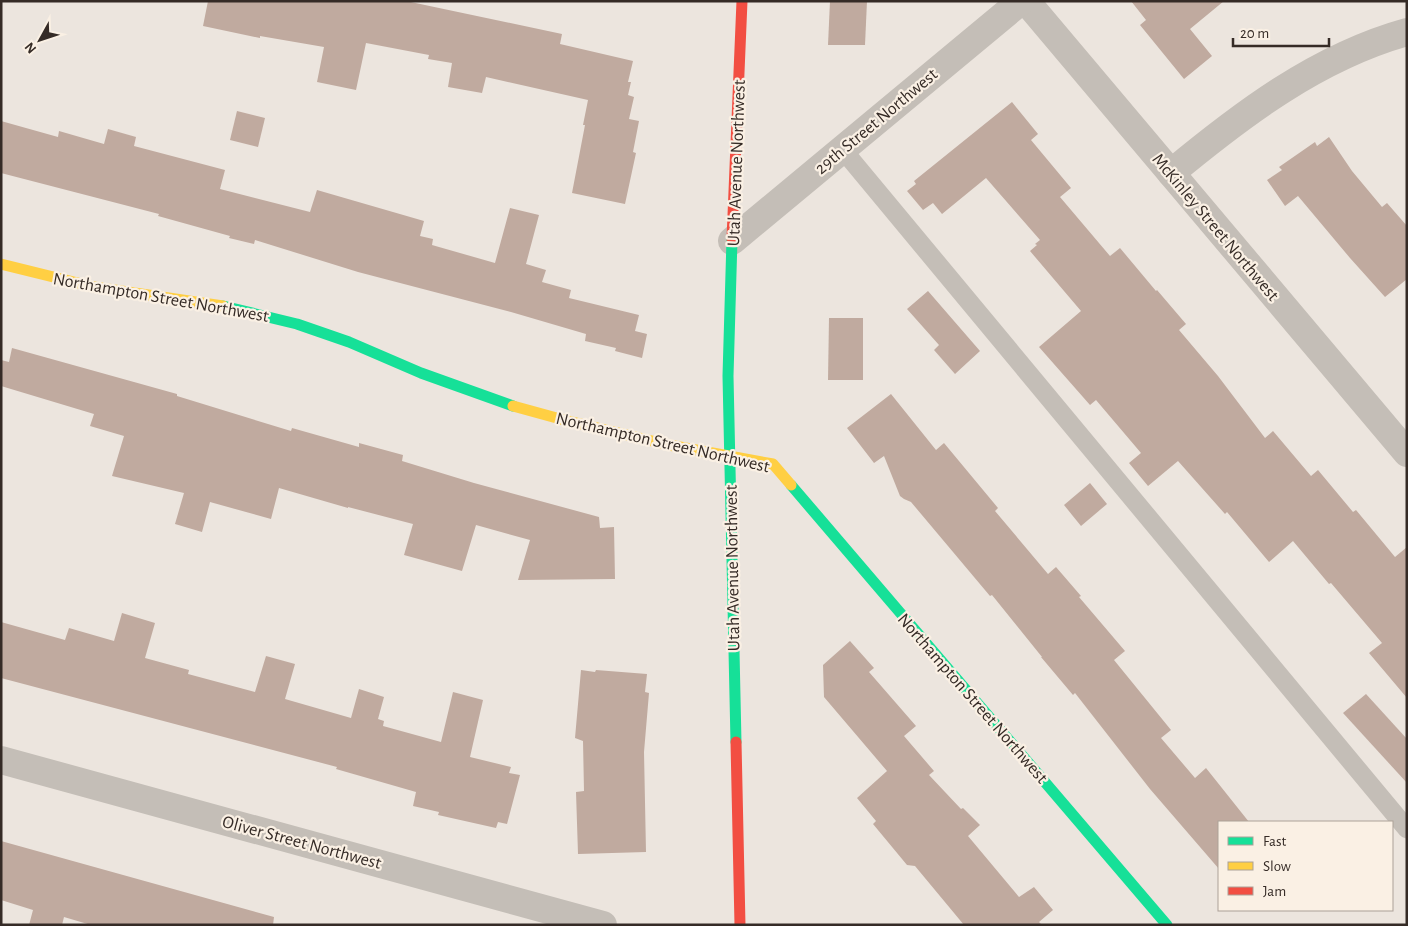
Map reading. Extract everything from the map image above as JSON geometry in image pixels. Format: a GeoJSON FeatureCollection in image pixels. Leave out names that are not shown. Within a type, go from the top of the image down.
{"type":"FeatureCollection","features":[{"type":"Feature","properties":{"kind":"street","name":"Utah Avenue Northwest"},"geometry":{"type":"LineString","coordinates":[[740,925],[728,376],[742,1]]}},
{"type":"Feature","properties":{"kind":"street","name":"29th Street Northwest"},"geometry":{"type":"LineString","coordinates":[[732,241],[1021,1]]}},
{"type":"Feature","properties":{"kind":"street","name":"McKinley Street Northwest"},"geometry":{"type":"LineString","coordinates":[[1026,1],[1407,453]]}},
{"type":"Feature","properties":{"kind":"street"},"geometry":{"type":"LineString","coordinates":[[1170,173],[1226,128],[1270,97],[1311,72],[1354,51],[1407,32]]}},
{"type":"Feature","properties":{"kind":"street","name":"Northampton Street Northwest"},"geometry":{"type":"LineString","coordinates":[[1,264],[94,288],[233,307],[297,324],[349,342],[421,373],[496,401],[564,420],[669,445],[773,464],[1167,925]]}},
{"type":"Feature","properties":{"kind":"street","name":"Oliver Street Northwest"},"geometry":{"type":"LineString","coordinates":[[1,760],[603,925]]}},
{"type":"Feature","properties":{"kind":"lane"},"geometry":{"type":"LineString","coordinates":[[842,150],[1407,829]]}},
{"type":"Feature","properties":{"kind":"building"},"geometry":{"type":"Polygon","coordinates":[[[208,1],[406,1],[562,34],[560,44],[633,61],[628,82],[631,82],[628,95],[634,97],[629,119],[639,121],[633,152],[636,153],[625,204],[572,193],[588,100],[486,77],[482,93],[448,87],[452,63],[428,59],[429,55],[366,43],[356,90],[317,82],[324,47],[260,36],[260,38],[203,26],[208,1]]]}},
{"type":"Feature","properties":{"kind":"building"},"geometry":{"type":"Polygon","coordinates":[[[830,1],[867,1],[865,45],[828,45],[830,1]]]}},
{"type":"Feature","properties":{"kind":"building"},"geometry":{"type":"Polygon","coordinates":[[[1131,1],[1224,1],[1190,29],[1212,56],[1184,79],[1140,25],[1146,20],[1131,1]]]}},
{"type":"Feature","properties":{"kind":"building"},"geometry":{"type":"Polygon","coordinates":[[[1012,102],[1038,134],[1031,140],[1071,188],[1060,197],[1110,256],[1120,248],[1186,324],[1179,330],[1218,376],[1265,438],[1273,431],[1311,476],[1318,470],[1353,512],[1356,510],[1395,557],[1407,547],[1407,698],[1369,653],[1382,643],[1293,541],[1269,562],[1227,512],[1225,514],[1178,461],[1148,486],[1129,463],[1141,453],[1096,400],[1090,405],[1039,347],[1081,311],[1030,251],[1040,240],[986,178],[942,214],[933,203],[923,210],[907,191],[916,184],[914,181],[1012,102]]]}},
{"type":"Feature","properties":{"kind":"building"},"geometry":{"type":"Polygon","coordinates":[[[237,111],[265,118],[258,147],[230,140],[237,111]]]}},
{"type":"Feature","properties":{"kind":"building"},"geometry":{"type":"Polygon","coordinates":[[[1,121],[58,137],[59,131],[104,144],[108,129],[136,137],[134,146],[225,170],[220,189],[310,212],[317,190],[424,221],[420,236],[433,239],[432,245],[495,263],[510,208],[539,215],[526,264],[546,270],[542,282],[571,290],[569,298],[639,315],[635,331],[647,334],[642,358],[615,351],[616,348],[585,341],[586,334],[511,312],[358,272],[255,240],[254,244],[229,238],[230,236],[158,216],[159,214],[1,173],[1,121]]]}},
{"type":"Feature","properties":{"kind":"building"},"geometry":{"type":"Polygon","coordinates":[[[1329,137],[1352,171],[1382,207],[1387,203],[1407,226],[1407,279],[1385,297],[1298,196],[1285,206],[1267,180],[1282,170],[1279,167],[1315,142],[1317,146],[1329,137]]]}},
{"type":"Feature","properties":{"kind":"building"},"geometry":{"type":"Polygon","coordinates":[[[928,291],[980,351],[955,374],[934,350],[939,345],[907,309],[928,291]]]}},
{"type":"Feature","properties":{"kind":"building"},"geometry":{"type":"Polygon","coordinates":[[[829,318],[863,318],[863,380],[828,380],[829,318]]]}},
{"type":"Feature","properties":{"kind":"building"},"geometry":{"type":"Polygon","coordinates":[[[12,348],[177,394],[177,396],[291,431],[292,428],[359,447],[359,443],[403,455],[402,461],[599,517],[600,528],[614,527],[615,579],[518,580],[530,540],[476,525],[462,571],[404,555],[413,524],[279,488],[271,519],[210,502],[202,532],[175,524],[184,493],[112,476],[124,436],[90,426],[94,414],[1,386],[1,360],[9,362],[12,348]]]}},
{"type":"Feature","properties":{"kind":"building"},"geometry":{"type":"Polygon","coordinates":[[[891,394],[936,450],[944,443],[998,508],[995,511],[1048,574],[1056,567],[1081,596],[1079,597],[1125,651],[1114,660],[1171,730],[1161,738],[1195,778],[1206,768],[1248,821],[1218,821],[1218,868],[1150,789],[1075,693],[1073,695],[992,595],[990,596],[911,502],[900,496],[884,456],[874,463],[847,428],[891,394]]]}},
{"type":"Feature","properties":{"kind":"building"},"geometry":{"type":"Polygon","coordinates":[[[1090,483],[1107,504],[1081,526],[1064,505],[1090,483]]]}},
{"type":"Feature","properties":{"kind":"building"},"geometry":{"type":"Polygon","coordinates":[[[122,613],[155,623],[145,658],[189,670],[188,674],[255,692],[266,656],[295,664],[285,699],[351,718],[359,689],[384,697],[378,719],[384,721],[383,726],[441,742],[453,692],[483,700],[470,757],[511,767],[509,773],[520,775],[507,824],[498,822],[496,828],[438,815],[439,812],[413,806],[416,792],[336,769],[337,767],[1,678],[1,622],[65,640],[69,628],[114,641],[122,613]]]}},
{"type":"Feature","properties":{"kind":"building"},"geometry":{"type":"Polygon","coordinates":[[[850,641],[874,668],[869,672],[916,726],[904,736],[934,771],[929,775],[961,809],[963,808],[980,825],[968,836],[1019,897],[1034,887],[1053,910],[1039,922],[1042,925],[964,925],[915,866],[907,865],[873,824],[876,821],[857,798],[887,771],[824,697],[823,665],[850,641]]]}},
{"type":"Feature","properties":{"kind":"building"},"geometry":{"type":"Polygon","coordinates":[[[581,670],[647,674],[645,692],[649,693],[644,752],[646,852],[578,854],[576,792],[584,791],[583,741],[575,738],[581,670]]]}},
{"type":"Feature","properties":{"kind":"building"},"geometry":{"type":"Polygon","coordinates":[[[1366,694],[1407,739],[1407,783],[1343,713],[1366,694]]]}},
{"type":"Feature","properties":{"kind":"building"},"geometry":{"type":"Polygon","coordinates":[[[1,841],[274,917],[273,925],[91,925],[64,917],[62,925],[29,925],[33,910],[1,900],[1,841]]]}},
{"type":"Feature","properties":{"kind":"traffic: fast"},"geometry":{"type":"LineString","coordinates":[[732,239],[728,376],[736,742]]}},
{"type":"Feature","properties":{"kind":"traffic: fast"},"geometry":{"type":"LineString","coordinates":[[223,306],[297,324],[349,342],[421,373],[513,406]]}},
{"type":"Feature","properties":{"kind":"traffic: fast"},"geometry":{"type":"LineString","coordinates":[[791,485],[1167,925]]}},
{"type":"Feature","properties":{"kind":"traffic: slow"},"geometry":{"type":"LineString","coordinates":[[1,264],[94,287],[223,306]]}},
{"type":"Feature","properties":{"kind":"traffic: slow"},"geometry":{"type":"LineString","coordinates":[[513,406],[669,445],[773,464],[791,485]]}},
{"type":"Feature","properties":{"kind":"traffic: jam"},"geometry":{"type":"LineString","coordinates":[[732,239],[742,1]]}},
{"type":"Feature","properties":{"kind":"traffic: jam"},"geometry":{"type":"LineString","coordinates":[[736,742],[740,925]]}}]}
